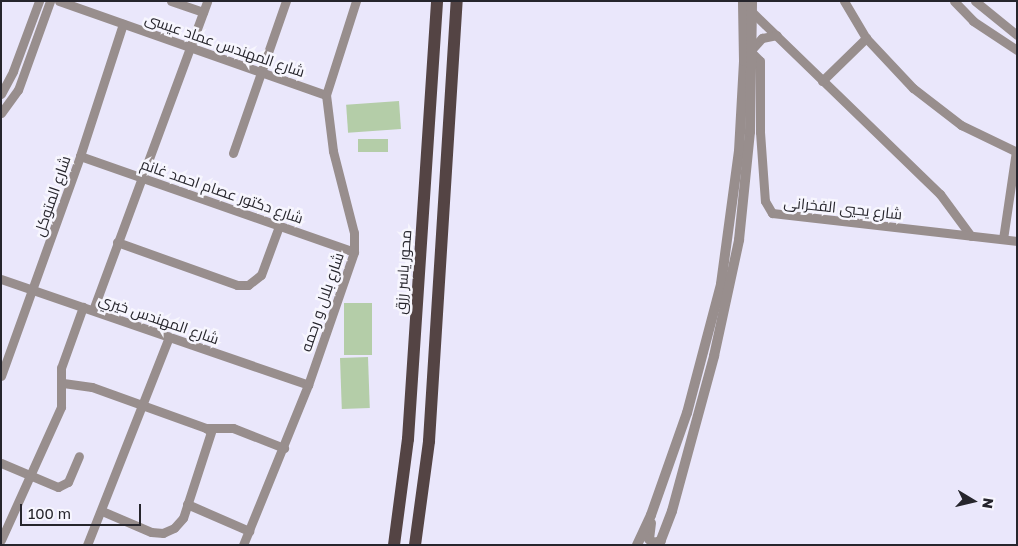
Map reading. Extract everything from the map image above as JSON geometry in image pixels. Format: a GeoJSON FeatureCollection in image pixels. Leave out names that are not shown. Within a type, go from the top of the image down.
{"type":"FeatureCollection","features":[{"type":"Feature","properties":{"kind":"main road","name":"محور ياسر رزق"},"geometry":{"type":"LineString","coordinates":[[394,545],[410,416],[437,1]]}},
{"type":"Feature","properties":{"kind":"main road"},"geometry":{"type":"LineString","coordinates":[[415,545],[430,433],[457,1]]}},
{"type":"Feature","properties":{"kind":"street"},"geometry":{"type":"LineString","coordinates":[[1,94],[13,71],[39,1]]}},
{"type":"Feature","properties":{"kind":"street"},"geometry":{"type":"LineString","coordinates":[[1,113],[22,83],[50,1]]}},
{"type":"Feature","properties":{"kind":"street","name":"شارع المهندس عماد عيسى"},"geometry":{"type":"LineString","coordinates":[[59,1],[326,95]]}},
{"type":"Feature","properties":{"kind":"street"},"geometry":{"type":"LineString","coordinates":[[171,1],[202,12]]}},
{"type":"Feature","properties":{"kind":"street"},"geometry":{"type":"LineString","coordinates":[[93,310],[207,1]]}},
{"type":"Feature","properties":{"kind":"street"},"geometry":{"type":"LineString","coordinates":[[233,153],[286,1]]}},
{"type":"Feature","properties":{"kind":"street","name":"شارع بلال و رحمه"},"geometry":{"type":"LineString","coordinates":[[243,545],[308,385],[354,252],[354,233],[333,151],[326,95],[356,1]]}},
{"type":"Feature","properties":{"kind":"street"},"geometry":{"type":"LineString","coordinates":[[636,545],[651,515],[697,380],[726,258],[743,106],[743,1]]}},
{"type":"Feature","properties":{"kind":"street"},"geometry":{"type":"LineString","coordinates":[[844,1],[866,38],[892,68],[939,109],[961,125],[1016,152],[1003,239]]}},
{"type":"Feature","properties":{"kind":"street"},"geometry":{"type":"LineString","coordinates":[[954,1],[973,21],[1017,50]]}},
{"type":"Feature","properties":{"kind":"street"},"geometry":{"type":"LineString","coordinates":[[975,1],[1017,35]]}},
{"type":"Feature","properties":{"kind":"street"},"geometry":{"type":"LineString","coordinates":[[651,515],[649,539],[653,543],[660,543],[672,511],[724,310],[742,220],[755,132],[752,6]]}},
{"type":"Feature","properties":{"kind":"street"},"geometry":{"type":"LineString","coordinates":[[752,6],[776,35],[940,194],[971,236]]}},
{"type":"Feature","properties":{"kind":"street","name":"شارع المتوكل"},"geometry":{"type":"LineString","coordinates":[[1,376],[4,361],[33,290],[80,156],[123,24]]}},
{"type":"Feature","properties":{"kind":"street"},"geometry":{"type":"LineString","coordinates":[[752,51],[762,38],[776,35]]}},
{"type":"Feature","properties":{"kind":"street"},"geometry":{"type":"LineString","coordinates":[[822,81],[866,38]]}},
{"type":"Feature","properties":{"kind":"street","name":"شارع يحيي الفخرانى"},"geometry":{"type":"LineString","coordinates":[[755,132],[765,201],[772,213],[1017,241]]}},
{"type":"Feature","properties":{"kind":"street","name":"شارع دكتور عصام احمد غانم"},"geometry":{"type":"LineString","coordinates":[[80,156],[354,252]]}},
{"type":"Feature","properties":{"kind":"street"},"geometry":{"type":"LineString","coordinates":[[118,242],[237,285],[248,285],[261,275],[279,226]]}},
{"type":"Feature","properties":{"kind":"street","name":"شارع المهندس خيري"},"geometry":{"type":"LineString","coordinates":[[1,279],[308,385]]}},
{"type":"Feature","properties":{"kind":"street"},"geometry":{"type":"LineString","coordinates":[[1,540],[61,407],[62,364],[83,307]]}},
{"type":"Feature","properties":{"kind":"street"},"geometry":{"type":"LineString","coordinates":[[87,545],[144,406],[169,337]]}},
{"type":"Feature","properties":{"kind":"street"},"geometry":{"type":"LineString","coordinates":[[63,383],[84,384],[206,428],[227,426],[284,448]]}},
{"type":"Feature","properties":{"kind":"street"},"geometry":{"type":"LineString","coordinates":[[102,511],[157,534],[174,528],[188,504],[211,438],[206,428]]}},
{"type":"Feature","properties":{"kind":"street"},"geometry":{"type":"LineString","coordinates":[[1,463],[54,487],[62,486],[68,482],[79,456]]}},
{"type":"Feature","properties":{"kind":"street"},"geometry":{"type":"LineString","coordinates":[[188,504],[249,531]]}},
{"type":"Feature","properties":{"kind":"green space"},"geometry":{"type":"Polygon","coordinates":[[[399,101],[401,129],[348,133],[346,105],[399,101]]]}},
{"type":"Feature","properties":{"kind":"green space"},"geometry":{"type":"Polygon","coordinates":[[[358,139],[388,139],[388,152],[358,152],[358,139]]]}},
{"type":"Feature","properties":{"kind":"green space"},"geometry":{"type":"Polygon","coordinates":[[[344,303],[372,303],[372,355],[344,355],[344,303]]]}},
{"type":"Feature","properties":{"kind":"green space"},"geometry":{"type":"Polygon","coordinates":[[[368,357],[370,408],[342,409],[340,358],[368,357]]]}}]}
